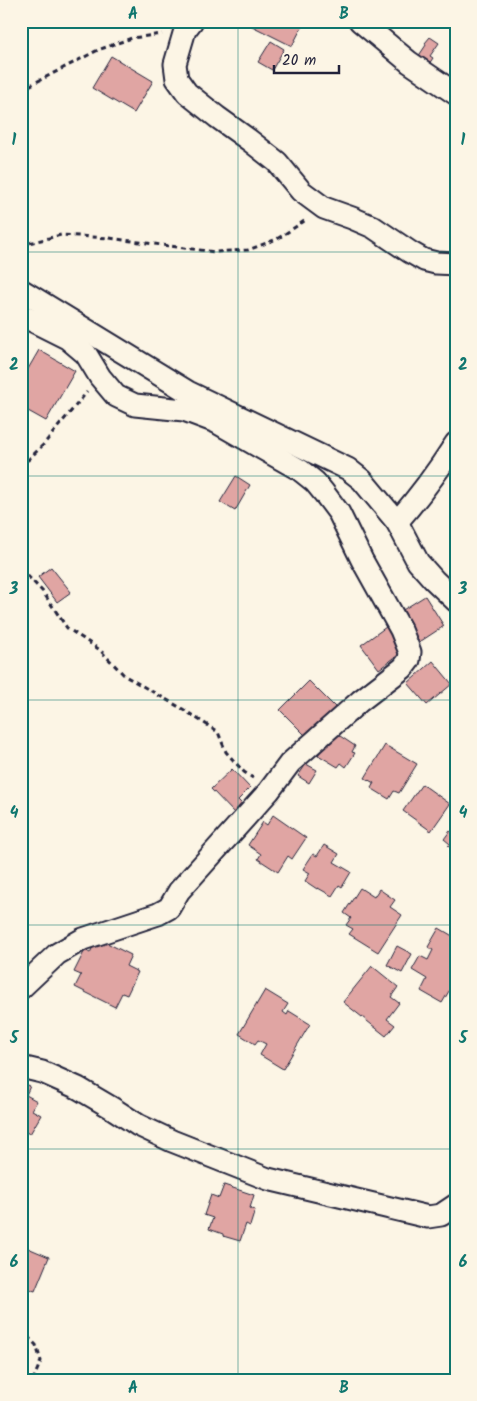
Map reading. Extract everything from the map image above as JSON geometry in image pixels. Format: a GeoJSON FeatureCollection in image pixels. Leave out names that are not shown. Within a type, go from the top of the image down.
{"type":"FeatureCollection","features":[{"type":"Feature","properties":{"kind":"street"},"geometry":{"type":"LineString","coordinates":[[360,21],[410,62],[455,91]]}},
{"type":"Feature","properties":{"kind":"street"},"geometry":{"type":"LineString","coordinates":[[188,26],[175,64],[177,80],[187,93],[277,162],[301,191],[324,208],[373,227],[424,260],[456,264]]}},
{"type":"Feature","properties":{"kind":"street"},"geometry":{"type":"LineString","coordinates":[[21,290],[188,392],[348,469],[362,480],[397,522],[418,562],[456,601]]}},
{"type":"Feature","properties":{"kind":"street"},"geometry":{"type":"LineString","coordinates":[[21,314],[68,338],[86,354],[100,377],[116,396],[135,405],[184,410],[216,422],[300,470],[315,482],[338,513],[401,630],[410,652],[409,660],[403,668],[360,701],[290,763],[269,791],[179,891],[169,908],[158,914],[83,938],[57,954],[21,988]]}},
{"type":"Feature","properties":{"kind":"street"},"geometry":{"type":"LineString","coordinates":[[397,522],[418,497],[456,443]]}},
{"type":"Feature","properties":{"kind":"street"},"geometry":{"type":"LineString","coordinates":[[21,1067],[42,1072],[78,1088],[138,1125],[172,1141],[268,1179],[428,1217],[441,1215],[456,1205]]}},
{"type":"Feature","properties":{"kind":"path"},"geometry":{"type":"LineString","coordinates":[[21,90],[98,50],[132,38],[188,26]]}},
{"type":"Feature","properties":{"kind":"path"},"geometry":{"type":"LineString","coordinates":[[21,245],[61,236],[109,238],[215,252],[248,250],[277,238],[324,208]]}},
{"type":"Feature","properties":{"kind":"path"},"geometry":{"type":"LineString","coordinates":[[21,467],[43,445],[100,377]]}},
{"type":"Feature","properties":{"kind":"path"},"geometry":{"type":"LineString","coordinates":[[21,569],[43,592],[67,628],[100,650],[125,676],[218,732],[226,752],[244,772],[269,791]]}},
{"type":"Feature","properties":{"kind":"path"},"geometry":{"type":"LineString","coordinates":[[21,1330],[36,1345],[40,1361],[33,1380]]}},
{"type":"Feature","properties":{"kind":"building"},"geometry":{"type":"Polygon","coordinates":[[[252,21],[305,21],[292,46],[250,25],[252,21]]]}},
{"type":"Feature","properties":{"kind":"building"},"geometry":{"type":"Polygon","coordinates":[[[430,37],[439,43],[430,56],[433,58],[427,67],[416,60],[430,37]]]}},
{"type":"Feature","properties":{"kind":"building"},"geometry":{"type":"Polygon","coordinates":[[[271,41],[284,49],[272,70],[258,62],[271,41]]]}},
{"type":"Feature","properties":{"kind":"building"},"geometry":{"type":"Polygon","coordinates":[[[111,56],[153,81],[134,113],[92,88],[111,56]]]}},
{"type":"Feature","properties":{"kind":"building"},"geometry":{"type":"Polygon","coordinates":[[[39,350],[75,371],[46,421],[21,407],[21,381],[39,350]]]}},
{"type":"Feature","properties":{"kind":"building"},"geometry":{"type":"Polygon","coordinates":[[[236,476],[250,485],[235,511],[220,502],[236,476]]]}},
{"type":"Feature","properties":{"kind":"building"},"geometry":{"type":"Polygon","coordinates":[[[51,567],[71,592],[57,602],[38,577],[51,567]]]}},
{"type":"Feature","properties":{"kind":"building"},"geometry":{"type":"Polygon","coordinates":[[[425,596],[444,626],[418,643],[398,613],[425,596]]]}},
{"type":"Feature","properties":{"kind":"building"},"geometry":{"type":"Polygon","coordinates":[[[386,627],[404,651],[379,669],[361,645],[386,627]]]}},
{"type":"Feature","properties":{"kind":"building"},"geometry":{"type":"Polygon","coordinates":[[[433,661],[452,684],[427,705],[408,683],[433,661]]]}},
{"type":"Feature","properties":{"kind":"building"},"geometry":{"type":"Polygon","coordinates":[[[309,681],[336,708],[307,737],[280,710],[309,681]]]}},
{"type":"Feature","properties":{"kind":"building"},"geometry":{"type":"Polygon","coordinates":[[[334,732],[355,746],[352,752],[355,753],[346,767],[341,763],[338,767],[318,755],[334,732]]]}},
{"type":"Feature","properties":{"kind":"building"},"geometry":{"type":"Polygon","coordinates":[[[385,745],[417,764],[399,793],[394,791],[389,799],[371,788],[374,783],[365,778],[385,745]]]}},
{"type":"Feature","properties":{"kind":"building"},"geometry":{"type":"Polygon","coordinates":[[[306,764],[317,770],[309,783],[298,776],[306,764]]]}},
{"type":"Feature","properties":{"kind":"building"},"geometry":{"type":"Polygon","coordinates":[[[232,769],[250,788],[238,800],[245,807],[236,815],[211,789],[232,769]]]}},
{"type":"Feature","properties":{"kind":"building"},"geometry":{"type":"Polygon","coordinates":[[[422,784],[450,804],[431,831],[403,811],[422,784]]]}},
{"type":"Feature","properties":{"kind":"building"},"geometry":{"type":"Polygon","coordinates":[[[273,815],[306,838],[292,859],[288,856],[278,872],[258,859],[261,854],[248,845],[263,822],[267,825],[273,815]]]}},
{"type":"Feature","properties":{"kind":"building"},"geometry":{"type":"Polygon","coordinates":[[[450,831],[454,834],[456,832],[456,852],[448,846],[450,844],[444,839],[450,831]]]}},
{"type":"Feature","properties":{"kind":"building"},"geometry":{"type":"Polygon","coordinates":[[[324,845],[339,854],[334,862],[351,872],[342,887],[339,885],[332,896],[305,881],[310,873],[303,869],[313,854],[317,856],[324,845]]]}},
{"type":"Feature","properties":{"kind":"building"},"geometry":{"type":"Polygon","coordinates":[[[360,888],[374,897],[379,889],[395,900],[390,907],[402,915],[378,952],[349,934],[353,929],[346,925],[351,918],[344,913],[360,888]]]}},
{"type":"Feature","properties":{"kind":"building"},"geometry":{"type":"Polygon","coordinates":[[[439,928],[456,938],[456,989],[452,986],[442,1003],[421,991],[427,979],[412,970],[420,956],[428,960],[433,950],[428,947],[439,928]]]}},
{"type":"Feature","properties":{"kind":"building"},"geometry":{"type":"Polygon","coordinates":[[[97,938],[131,955],[126,966],[138,972],[127,995],[122,993],[115,1007],[75,987],[81,975],[74,972],[85,950],[90,953],[97,938]]]}},
{"type":"Feature","properties":{"kind":"building"},"geometry":{"type":"Polygon","coordinates":[[[397,946],[412,954],[402,973],[387,965],[397,946]]]}},
{"type":"Feature","properties":{"kind":"building"},"geometry":{"type":"Polygon","coordinates":[[[372,966],[398,987],[391,997],[399,1003],[387,1019],[395,1025],[386,1036],[343,1002],[372,966]]]}},
{"type":"Feature","properties":{"kind":"building"},"geometry":{"type":"Polygon","coordinates":[[[265,990],[288,1004],[283,1012],[287,1015],[289,1011],[310,1024],[283,1069],[260,1055],[266,1044],[258,1040],[255,1044],[239,1034],[265,990]]]}},
{"type":"Feature","properties":{"kind":"building"},"geometry":{"type":"Polygon","coordinates":[[[21,1082],[30,1086],[26,1095],[37,1101],[32,1110],[41,1115],[30,1134],[21,1130],[21,1082]]]}},
{"type":"Feature","properties":{"kind":"building"},"geometry":{"type":"Polygon","coordinates":[[[224,1185],[254,1195],[250,1208],[255,1210],[250,1226],[246,1224],[240,1241],[209,1229],[213,1218],[204,1215],[211,1195],[219,1198],[224,1185]]]}},
{"type":"Feature","properties":{"kind":"building"},"geometry":{"type":"Polygon","coordinates":[[[21,1245],[49,1257],[35,1291],[21,1286],[21,1245]]]}}]}
